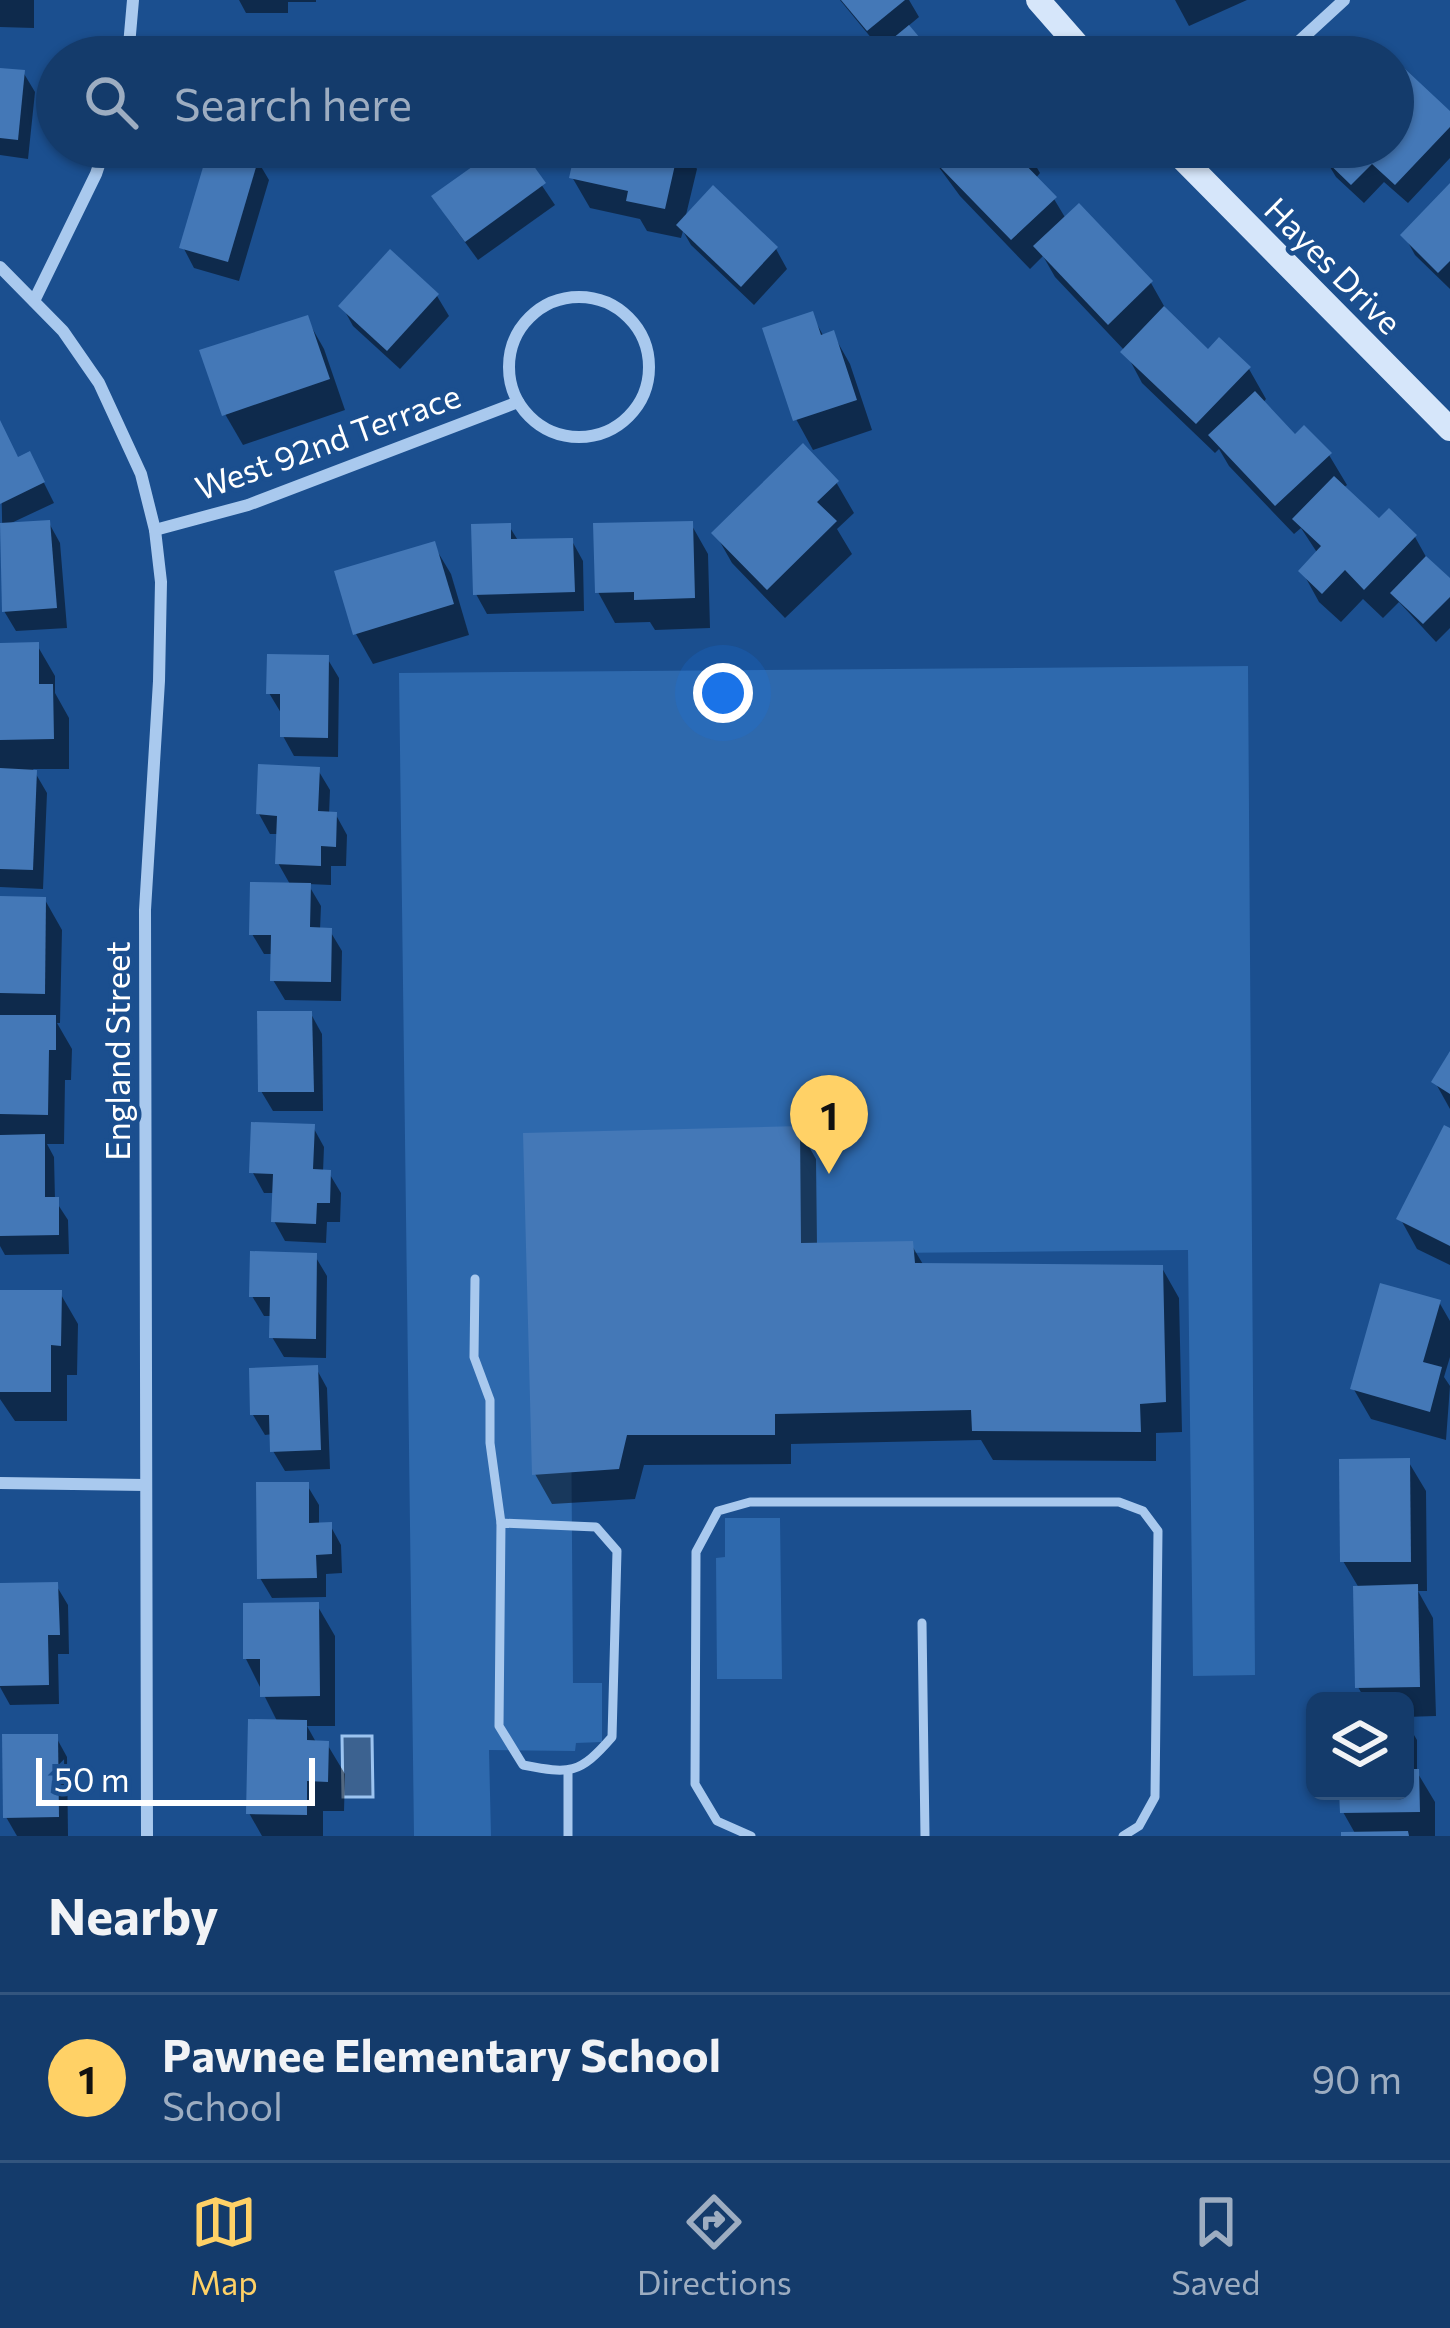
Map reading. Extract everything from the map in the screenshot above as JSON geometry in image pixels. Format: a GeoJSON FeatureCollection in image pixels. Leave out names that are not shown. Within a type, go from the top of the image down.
{"type":"FeatureCollection","features":[{"type":"Feature","properties":{"kind":"street"},"geometry":{"type":"LineString","coordinates":[[130,36],[133,0]]}},
{"type":"Feature","properties":{"kind":"street"},"geometry":{"type":"LineString","coordinates":[[1037,0],[1069,36]]}},
{"type":"Feature","properties":{"kind":"street"},"geometry":{"type":"LineString","coordinates":[[1305,36],[1344,0]]}},
{"type":"Feature","properties":{"kind":"street"},"geometry":{"type":"LineString","coordinates":[[34,301],[98,168]]}},
{"type":"Feature","properties":{"kind":"street","name":"Hayes Drive"},"geometry":{"type":"LineString","coordinates":[[1199,168],[1450,429]]}},
{"type":"Feature","properties":{"kind":"street","name":"England Street"},"geometry":{"type":"LineString","coordinates":[[0,267],[63,331],[99,383],[141,474],[155,530],[160,581],[145,910],[147,1836]]}},
{"type":"Feature","properties":{"kind":"street"},"geometry":{"type":"LineString","coordinates":[[570,297],[614,306],[644,340],[647,386],[637,407],[620,424],[599,434],[576,437],[553,432],[533,420],[518,402],[510,380],[515,336],[529,317],[548,304],[570,297]]}},
{"type":"Feature","properties":{"kind":"street","name":"West 92nd Terrace"},"geometry":{"type":"LineString","coordinates":[[155,530],[248,506],[518,402]]}},
{"type":"Feature","properties":{"kind":"street"},"geometry":{"type":"LineString","coordinates":[[0,1483],[146,1485]]}},
{"type":"Feature","properties":{"kind":"lane"},"geometry":{"type":"LineString","coordinates":[[475,1279],[474,1357],[490,1400],[490,1443],[501,1523],[499,1726],[523,1765],[568,1773],[592,1760],[612,1737],[617,1551],[596,1527],[501,1523]]}},
{"type":"Feature","properties":{"kind":"lane"},"geometry":{"type":"LineString","coordinates":[[751,1836],[717,1821],[695,1784],[696,1552],[718,1511],[750,1502],[1119,1502],[1143,1511],[1158,1531],[1155,1797],[1139,1826],[1123,1836]]}},
{"type":"Feature","properties":{"kind":"lane"},"geometry":{"type":"LineString","coordinates":[[922,1623],[925,1836]]}},
{"type":"Feature","properties":{"kind":"lane"},"geometry":{"type":"LineString","coordinates":[[568,1773],[568,1836]]}},
{"type":"Feature","properties":{"kind":"shaded area"},"geometry":{"type":"Polygon","coordinates":[[[1248,666],[1255,1675],[1193,1676],[1188,1250],[570,1256],[573,1683],[602,1683],[602,1742],[576,1743],[575,1751],[489,1750],[491,1836],[414,1836],[399,673],[1248,666]]]}},
{"type":"Feature","properties":{"kind":"shaded area"},"geometry":{"type":"Polygon","coordinates":[[[725,1518],[780,1518],[782,1679],[717,1679],[716,1558],[725,1557],[725,1518]]]}},
{"type":"Feature","properties":{"kind":"shaded area"},"geometry":{"type":"Polygon","coordinates":[[[342,1736],[372,1736],[373,1797],[343,1797],[342,1736]]]}},
{"type":"Feature","properties":{"kind":"building"},"geometry":{"type":"Polygon","coordinates":[[[841,0],[905,0],[867,31],[841,0]]]}},
{"type":"Feature","properties":{"kind":"building"},"geometry":{"type":"Polygon","coordinates":[[[909,25],[918,36],[896,36],[909,25]]]}},
{"type":"Feature","properties":{"kind":"building"},"geometry":{"type":"Polygon","coordinates":[[[0,68],[25,70],[18,140],[0,138],[0,68]]]}},
{"type":"Feature","properties":{"kind":"building"},"geometry":{"type":"Polygon","coordinates":[[[1414,77],[1450,111],[1450,127],[1414,165],[1414,77]]]}},
{"type":"Feature","properties":{"kind":"building"},"geometry":{"type":"Polygon","coordinates":[[[203,168],[256,168],[228,262],[179,248],[203,168]]]}},
{"type":"Feature","properties":{"kind":"building"},"geometry":{"type":"Polygon","coordinates":[[[470,168],[535,168],[546,183],[465,242],[431,196],[470,168]]]}},
{"type":"Feature","properties":{"kind":"building"},"geometry":{"type":"Polygon","coordinates":[[[571,168],[674,168],[665,209],[626,201],[628,191],[569,178],[571,168]]]}},
{"type":"Feature","properties":{"kind":"building"},"geometry":{"type":"Polygon","coordinates":[[[941,168],[1029,168],[1057,197],[1011,240],[941,168]]]}},
{"type":"Feature","properties":{"kind":"building"},"geometry":{"type":"Polygon","coordinates":[[[1333,168],[1368,168],[1351,185],[1333,168]]]}},
{"type":"Feature","properties":{"kind":"building"},"geometry":{"type":"Polygon","coordinates":[[[1376,168],[1411,168],[1395,185],[1376,168]]]}},
{"type":"Feature","properties":{"kind":"building"},"geometry":{"type":"Polygon","coordinates":[[[1450,183],[1450,261],[1438,273],[1400,235],[1450,183]]]}},
{"type":"Feature","properties":{"kind":"building"},"geometry":{"type":"Polygon","coordinates":[[[713,185],[778,247],[741,287],[676,225],[713,185]]]}},
{"type":"Feature","properties":{"kind":"building"},"geometry":{"type":"Polygon","coordinates":[[[1079,203],[1153,281],[1108,325],[1033,246],[1079,203]]]}},
{"type":"Feature","properties":{"kind":"building"},"geometry":{"type":"Polygon","coordinates":[[[390,249],[439,294],[387,351],[338,306],[390,249]]]}},
{"type":"Feature","properties":{"kind":"building"},"geometry":{"type":"Polygon","coordinates":[[[1164,306],[1208,349],[1219,337],[1251,367],[1196,424],[1120,352],[1164,306]]]}},
{"type":"Feature","properties":{"kind":"building"},"geometry":{"type":"Polygon","coordinates":[[[813,311],[821,335],[834,330],[857,400],[793,421],[762,328],[813,311]]]}},
{"type":"Feature","properties":{"kind":"building"},"geometry":{"type":"Polygon","coordinates":[[[308,315],[330,379],[222,416],[199,350],[308,315]]]}},
{"type":"Feature","properties":{"kind":"building"},"geometry":{"type":"Polygon","coordinates":[[[1255,391],[1295,434],[1304,425],[1332,453],[1275,506],[1208,435],[1255,391]]]}},
{"type":"Feature","properties":{"kind":"building"},"geometry":{"type":"Polygon","coordinates":[[[0,420],[18,457],[30,451],[45,482],[0,504],[0,420]]]}},
{"type":"Feature","properties":{"kind":"building"},"geometry":{"type":"Polygon","coordinates":[[[803,443],[839,481],[817,502],[837,521],[767,590],[711,533],[803,443]]]}},
{"type":"Feature","properties":{"kind":"building"},"geometry":{"type":"Polygon","coordinates":[[[1334,476],[1379,518],[1389,508],[1417,535],[1364,590],[1345,570],[1322,594],[1298,571],[1321,546],[1292,519],[1334,476]]]}},
{"type":"Feature","properties":{"kind":"building"},"geometry":{"type":"Polygon","coordinates":[[[50,520],[57,608],[2,612],[0,523],[50,520]]]}},
{"type":"Feature","properties":{"kind":"building"},"geometry":{"type":"Polygon","coordinates":[[[693,521],[695,598],[634,600],[634,592],[595,593],[593,523],[693,521]]]}},
{"type":"Feature","properties":{"kind":"building"},"geometry":{"type":"Polygon","coordinates":[[[511,523],[511,539],[573,538],[575,592],[473,595],[471,524],[511,523]]]}},
{"type":"Feature","properties":{"kind":"building"},"geometry":{"type":"Polygon","coordinates":[[[435,541],[454,604],[353,635],[334,571],[435,541]]]}},
{"type":"Feature","properties":{"kind":"building"},"geometry":{"type":"Polygon","coordinates":[[[1426,556],[1450,578],[1450,597],[1423,624],[1390,593],[1426,556]]]}},
{"type":"Feature","properties":{"kind":"building"},"geometry":{"type":"Polygon","coordinates":[[[39,642],[39,684],[53,684],[54,739],[0,740],[0,643],[39,642]]]}},
{"type":"Feature","properties":{"kind":"building"},"geometry":{"type":"Polygon","coordinates":[[[267,654],[329,655],[328,738],[280,737],[280,694],[266,694],[267,654]]]}},
{"type":"Feature","properties":{"kind":"building"},"geometry":{"type":"Polygon","coordinates":[[[258,764],[320,767],[318,811],[337,812],[336,847],[321,846],[321,866],[275,864],[277,816],[256,814],[258,764]]]}},
{"type":"Feature","properties":{"kind":"building"},"geometry":{"type":"Polygon","coordinates":[[[0,768],[37,770],[33,870],[0,869],[0,768]]]}},
{"type":"Feature","properties":{"kind":"building"},"geometry":{"type":"Polygon","coordinates":[[[250,882],[311,883],[310,927],[332,928],[331,982],[270,981],[271,935],[249,935],[250,882]]]}},
{"type":"Feature","properties":{"kind":"building"},"geometry":{"type":"Polygon","coordinates":[[[0,896],[46,897],[45,994],[0,993],[0,896]]]}},
{"type":"Feature","properties":{"kind":"building"},"geometry":{"type":"Polygon","coordinates":[[[257,1011],[312,1011],[314,1092],[258,1092],[257,1011]]]}},
{"type":"Feature","properties":{"kind":"building"},"geometry":{"type":"Polygon","coordinates":[[[0,1015],[56,1015],[56,1050],[49,1050],[48,1115],[0,1114],[0,1015]]]}},
{"type":"Feature","properties":{"kind":"building"},"geometry":{"type":"Polygon","coordinates":[[[1450,1051],[1450,1094],[1431,1082],[1450,1051]]]}},
{"type":"Feature","properties":{"kind":"building"},"geometry":{"type":"Polygon","coordinates":[[[251,1122],[315,1124],[313,1169],[331,1170],[330,1203],[317,1203],[316,1224],[271,1222],[273,1174],[249,1173],[251,1122]]]}},
{"type":"Feature","properties":{"kind":"building"},"geometry":{"type":"Polygon","coordinates":[[[1444,1125],[1450,1128],[1450,1246],[1396,1219],[1444,1125]]]}},
{"type":"Feature","properties":{"kind":"building"},"geometry":{"type":"Polygon","coordinates":[[[800,1126],[801,1243],[913,1241],[915,1263],[1163,1265],[1166,1402],[1140,1404],[1141,1432],[972,1431],[971,1410],[775,1414],[775,1435],[627,1435],[619,1469],[532,1475],[523,1133],[800,1126]]]}},
{"type":"Feature","properties":{"kind":"building"},"geometry":{"type":"Polygon","coordinates":[[[45,1134],[45,1197],[59,1197],[59,1235],[0,1236],[0,1135],[45,1134]]]}},
{"type":"Feature","properties":{"kind":"building"},"geometry":{"type":"Polygon","coordinates":[[[250,1251],[317,1253],[316,1339],[269,1338],[270,1297],[249,1297],[250,1251]]]}},
{"type":"Feature","properties":{"kind":"building"},"geometry":{"type":"Polygon","coordinates":[[[1380,1283],[1441,1300],[1423,1362],[1442,1367],[1430,1412],[1350,1389],[1380,1283]]]}},
{"type":"Feature","properties":{"kind":"building"},"geometry":{"type":"Polygon","coordinates":[[[0,1290],[62,1290],[61,1346],[51,1345],[51,1392],[0,1392],[0,1290]]]}},
{"type":"Feature","properties":{"kind":"building"},"geometry":{"type":"Polygon","coordinates":[[[318,1365],[321,1450],[270,1452],[269,1415],[250,1415],[249,1368],[318,1365]]]}},
{"type":"Feature","properties":{"kind":"building"},"geometry":{"type":"Polygon","coordinates":[[[1410,1458],[1411,1562],[1340,1562],[1339,1459],[1410,1458]]]}},
{"type":"Feature","properties":{"kind":"building"},"geometry":{"type":"Polygon","coordinates":[[[256,1482],[309,1482],[309,1523],[332,1522],[332,1554],[316,1555],[317,1578],[257,1579],[256,1482]]]}},
{"type":"Feature","properties":{"kind":"building"},"geometry":{"type":"Polygon","coordinates":[[[58,1582],[60,1635],[48,1635],[49,1685],[0,1686],[0,1583],[58,1582]]]}},
{"type":"Feature","properties":{"kind":"building"},"geometry":{"type":"Polygon","coordinates":[[[1418,1584],[1420,1687],[1355,1688],[1353,1586],[1418,1584]]]}},
{"type":"Feature","properties":{"kind":"building"},"geometry":{"type":"Polygon","coordinates":[[[319,1602],[320,1696],[260,1697],[260,1659],[243,1659],[243,1603],[319,1602]]]}},
{"type":"Feature","properties":{"kind":"building"},"geometry":{"type":"Polygon","coordinates":[[[248,1719],[307,1720],[307,1740],[329,1741],[328,1782],[307,1781],[307,1815],[246,1814],[248,1719]]]}},
{"type":"Feature","properties":{"kind":"building"},"geometry":{"type":"Polygon","coordinates":[[[2,1734],[58,1734],[59,1817],[3,1818],[2,1734]]]}},
{"type":"Feature","properties":{"kind":"building"},"geometry":{"type":"Polygon","coordinates":[[[1414,1769],[1419,1769],[1420,1812],[1340,1813],[1339,1800],[1414,1800],[1414,1769]]]}},
{"type":"Feature","properties":{"kind":"building"},"geometry":{"type":"Polygon","coordinates":[[[1408,1831],[1409,1836],[1341,1836],[1341,1832],[1408,1831]]]}},
{"type":"Feature","properties":{"kind":"place","name":"Pawnee Elementary School"},"geometry":{"type":"Point","coordinates":[829,1174]}}]}
